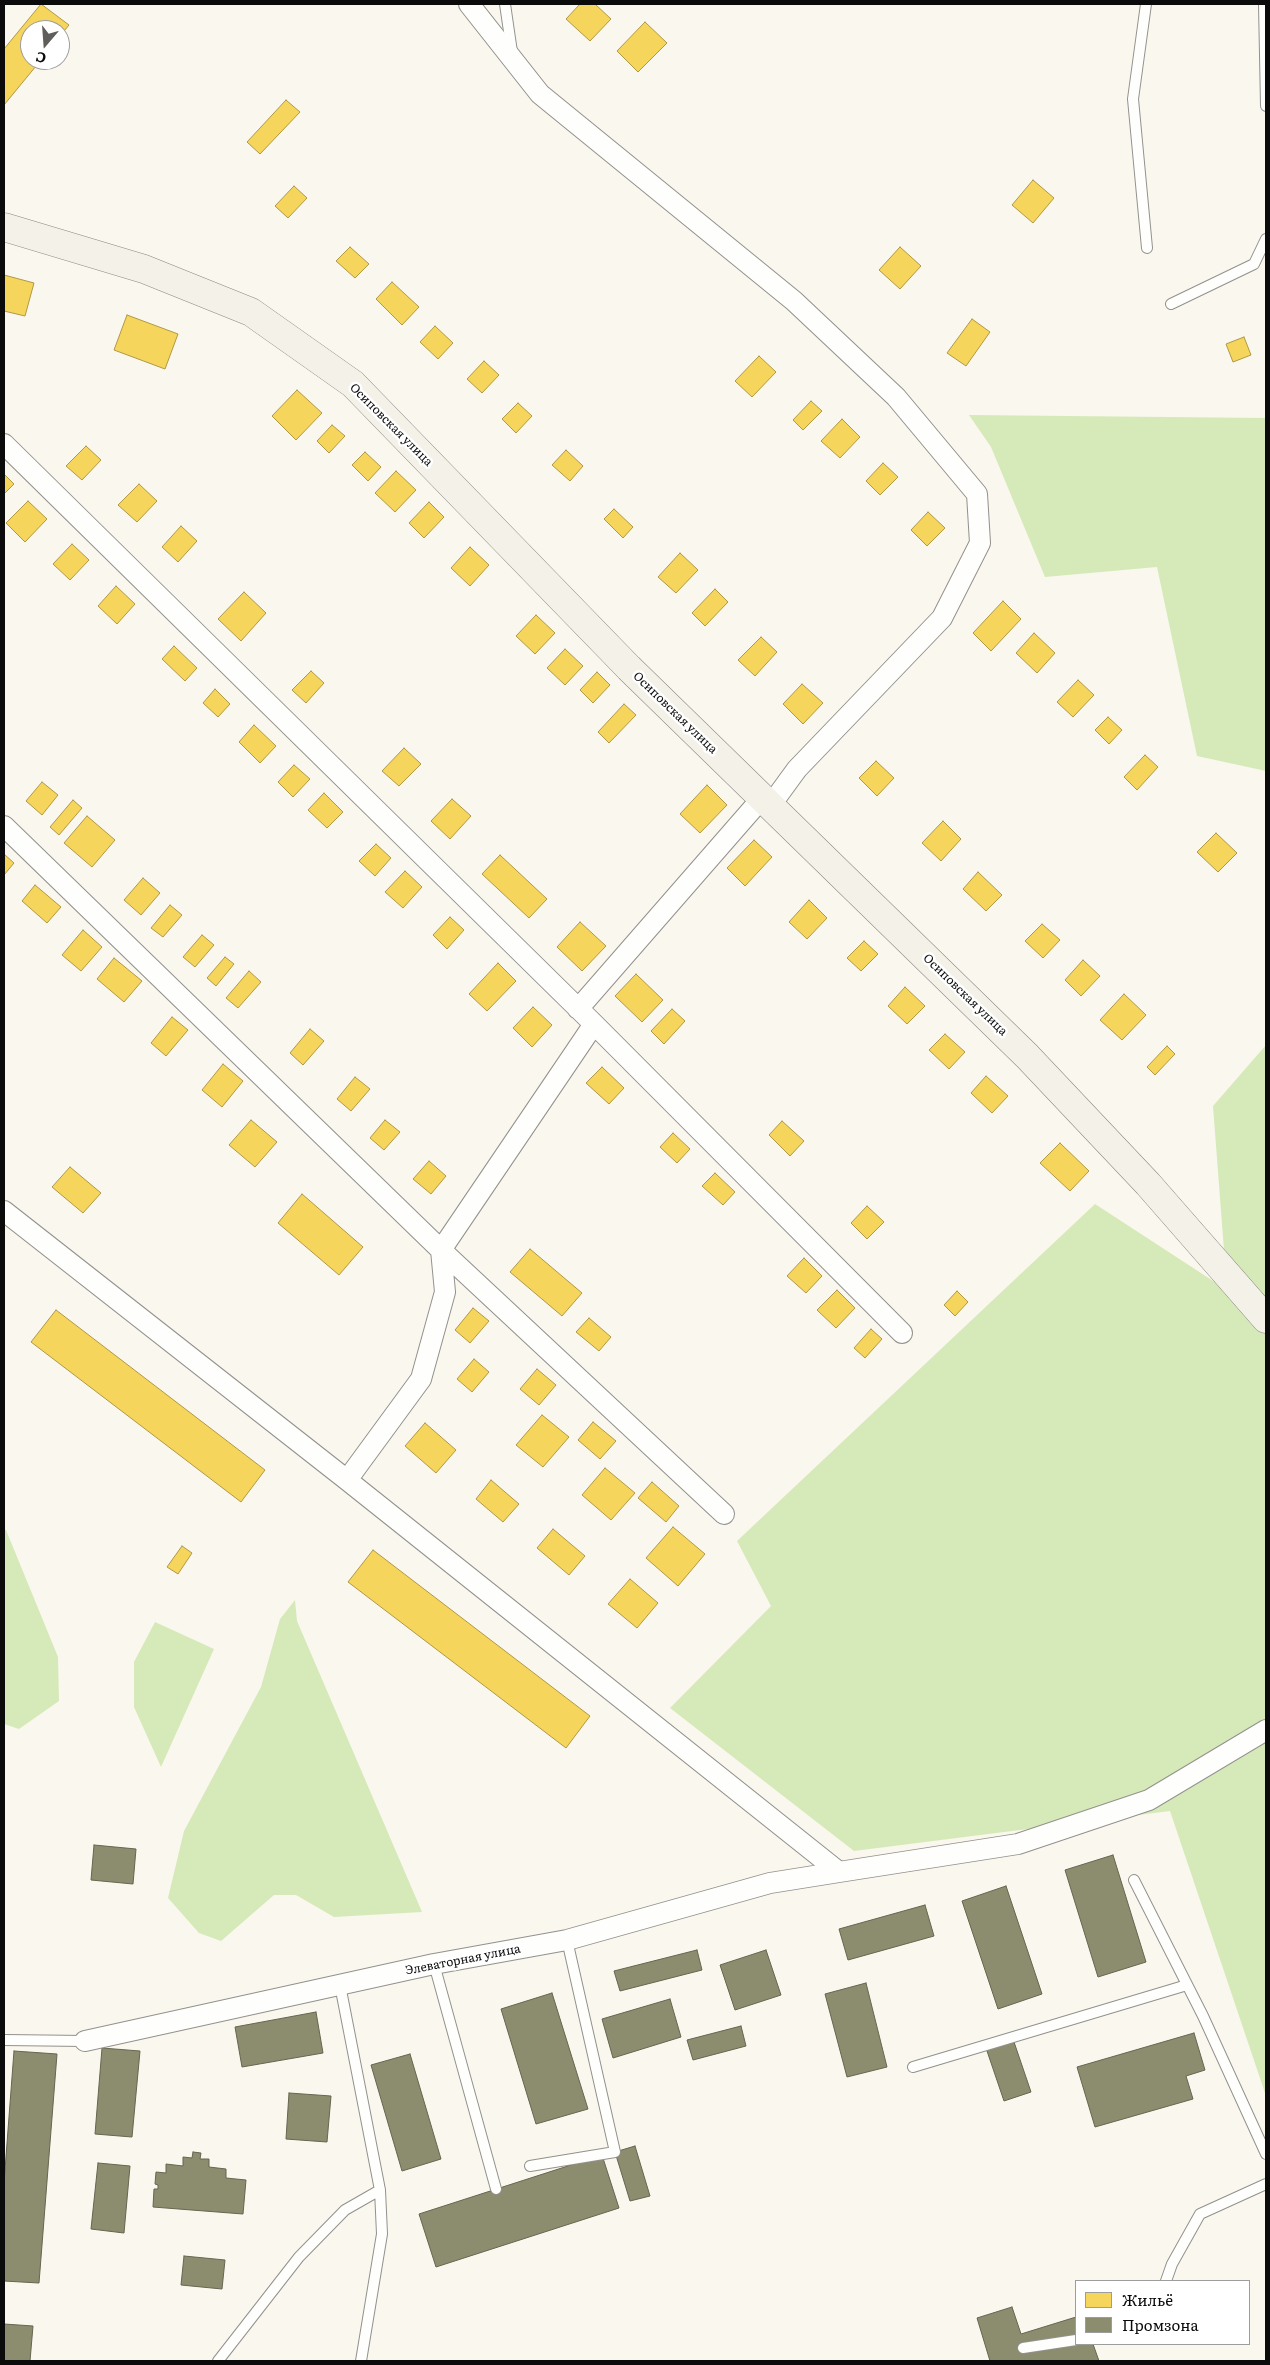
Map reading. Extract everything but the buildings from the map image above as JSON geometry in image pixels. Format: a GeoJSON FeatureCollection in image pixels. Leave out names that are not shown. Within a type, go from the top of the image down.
{"type":"FeatureCollection","features":[{"type":"Feature","properties":{"kind":"street"},"geometry":{"type":"LineString","coordinates":[[469,4],[540,94],[801,307],[896,397],[978,494],[980,543],[942,618],[766,802],[578,1009]]}},
{"type":"Feature","properties":{"kind":"street","name":"Осиповская улица"},"geometry":{"type":"LineString","coordinates":[[4,227],[144,269],[251,312],[353,384],[628,668],[1028,1056],[1148,1184],[1266,1319]]}},
{"type":"Feature","properties":{"kind":"street"},"geometry":{"type":"LineString","coordinates":[[4,444],[594,1024],[902,1333]]}},
{"type":"Feature","properties":{"kind":"street"},"geometry":{"type":"LineString","coordinates":[[4,826],[442,1250],[724,1514]]}},
{"type":"Feature","properties":{"kind":"street"},"geometry":{"type":"LineString","coordinates":[[347,1480],[421,1380],[445,1292],[442,1250],[594,1024]]}},
{"type":"Feature","properties":{"kind":"street"},"geometry":{"type":"LineString","coordinates":[[4,1212],[347,1480],[839,1872]]}},
{"type":"Feature","properties":{"kind":"street","name":"Элеваторная улица"},"geometry":{"type":"LineString","coordinates":[[84,2041],[434,1964],[567,1940],[770,1883],[1018,1844],[1149,1800],[1266,1730]]}},
{"type":"Feature","properties":{"kind":"lane"},"geometry":{"type":"LineString","coordinates":[[505,4],[514,62]]}},
{"type":"Feature","properties":{"kind":"lane"},"geometry":{"type":"LineString","coordinates":[[1146,4],[1133,99],[1147,248]]}},
{"type":"Feature","properties":{"kind":"lane"},"geometry":{"type":"LineString","coordinates":[[1264,4],[1266,106]]}},
{"type":"Feature","properties":{"kind":"lane"},"geometry":{"type":"LineString","coordinates":[[1171,304],[1254,264],[1266,239]]}},
{"type":"Feature","properties":{"kind":"lane"},"geometry":{"type":"LineString","coordinates":[[1134,1880],[1187,1985],[1266,2154]]}},
{"type":"Feature","properties":{"kind":"lane"},"geometry":{"type":"LineString","coordinates":[[530,2166],[616,2152],[567,1940]]}},
{"type":"Feature","properties":{"kind":"lane"},"geometry":{"type":"LineString","coordinates":[[434,1964],[496,2189]]}},
{"type":"Feature","properties":{"kind":"lane"},"geometry":{"type":"LineString","coordinates":[[340,1985],[380,2190],[382,2234],[360,2361]]}},
{"type":"Feature","properties":{"kind":"lane"},"geometry":{"type":"LineString","coordinates":[[913,2066],[1187,1985]]}},
{"type":"Feature","properties":{"kind":"lane"},"geometry":{"type":"LineString","coordinates":[[4,2040],[84,2041]]}},
{"type":"Feature","properties":{"kind":"lane"},"geometry":{"type":"LineString","coordinates":[[1166,2280],[1172,2264],[1200,2214],[1266,2184]]}},
{"type":"Feature","properties":{"kind":"lane"},"geometry":{"type":"LineString","coordinates":[[218,2361],[299,2257],[345,2210],[380,2190]]}},
{"type":"Feature","properties":{"kind":"lane"},"geometry":{"type":"LineString","coordinates":[[1023,2348],[1075,2340]]}},
{"type":"Feature","properties":{"kind":"green space"},"geometry":{"type":"Polygon","coordinates":[[[969,415],[1266,418],[1266,771],[1197,756],[1157,567],[1045,577],[991,447],[969,415]]]}},
{"type":"Feature","properties":{"kind":"green space"},"geometry":{"type":"Polygon","coordinates":[[[1266,1045],[1266,2096],[1170,1811],[854,1851],[670,1708],[771,1606],[737,1541],[1095,1204],[1227,1290],[1213,1106],[1266,1045]]]}},
{"type":"Feature","properties":{"kind":"green space"},"geometry":{"type":"Polygon","coordinates":[[[4,1530],[6,1530],[58,1657],[59,1701],[19,1729],[4,1724],[4,1530]]]}},
{"type":"Feature","properties":{"kind":"green space"},"geometry":{"type":"Polygon","coordinates":[[[295,1600],[297,1621],[422,1912],[334,1917],[296,1895],[274,1895],[221,1941],[199,1933],[168,1898],[184,1831],[261,1687],[280,1619],[295,1600]]]}},
{"type":"Feature","properties":{"kind":"green space"},"geometry":{"type":"Polygon","coordinates":[[[155,1622],[214,1649],[161,1767],[134,1707],[134,1662],[155,1622]]]}}]}
